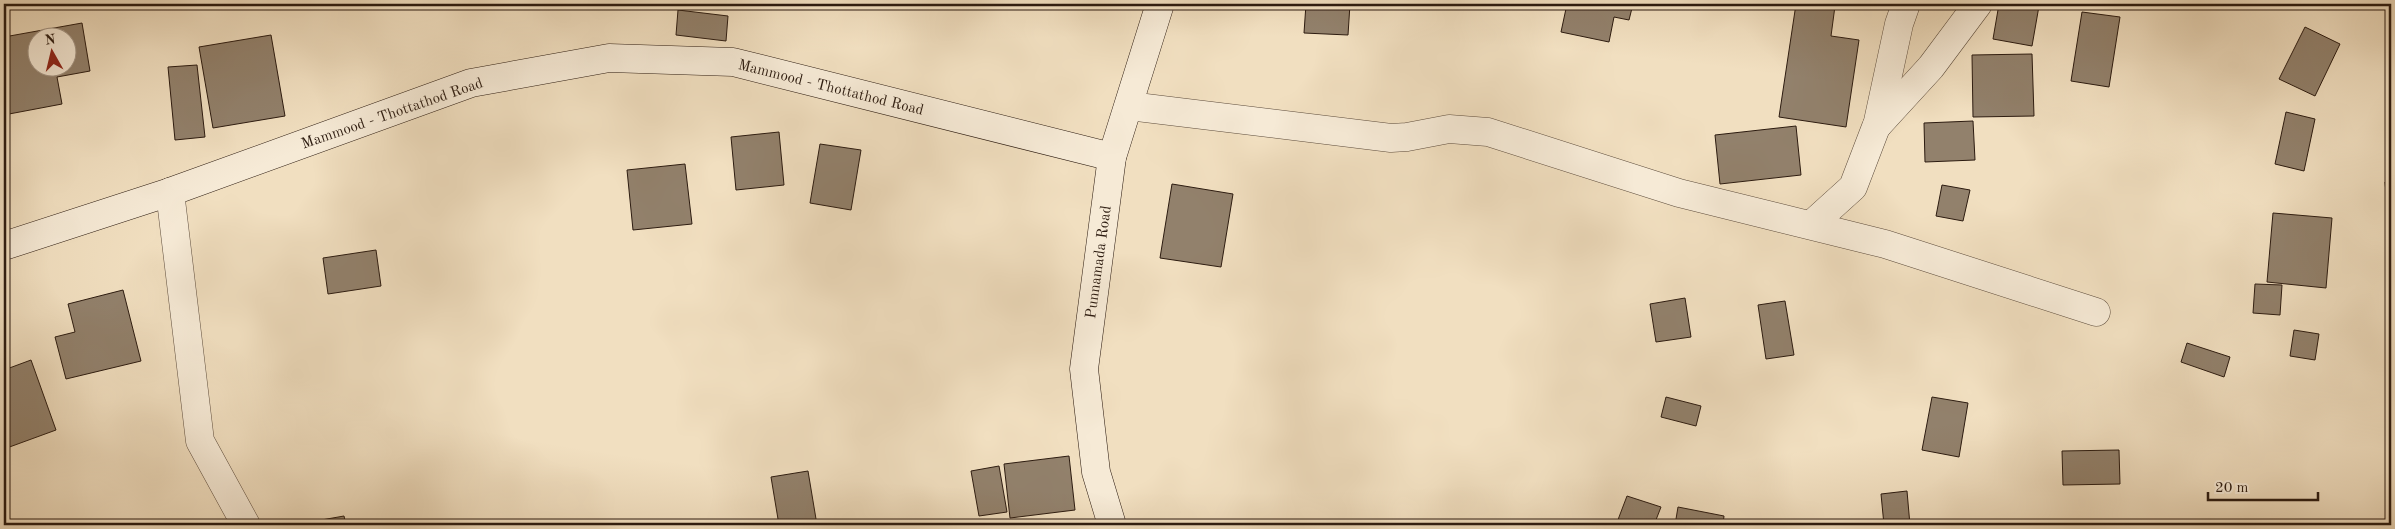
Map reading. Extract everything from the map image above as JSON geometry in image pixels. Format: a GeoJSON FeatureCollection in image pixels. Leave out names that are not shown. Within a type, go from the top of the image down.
{"type":"FeatureCollection","features":[{"type":"Feature","properties":{"kind":"street","name":"Punnamada Road"},"geometry":{"type":"LineString","coordinates":[[1112,525],[1096,472],[1084,369],[1112,157],[1160,4]]}},
{"type":"Feature","properties":{"kind":"street"},"geometry":{"type":"LineString","coordinates":[[1811,224],[1854,186],[1876,127],[1899,24],[1906,4]]}},
{"type":"Feature","properties":{"kind":"street"},"geometry":{"type":"LineString","coordinates":[[1876,127],[1931,67],[1978,4]]}},
{"type":"Feature","properties":{"kind":"street","name":"Mammood - Thottathod Road"},"geometry":{"type":"LineString","coordinates":[[4,246],[170,192],[471,83],[609,58],[733,62],[1112,157]]}},
{"type":"Feature","properties":{"kind":"street"},"geometry":{"type":"LineString","coordinates":[[1128,106],[1391,138],[1449,129],[1488,132],[1679,193],[1811,224],[1885,244],[2096,312]]}},
{"type":"Feature","properties":{"kind":"street"},"geometry":{"type":"LineString","coordinates":[[170,192],[200,440],[246,525]]}},
{"type":"Feature","properties":{"kind":"building"},"geometry":{"type":"Polygon","coordinates":[[[1306,4],[1350,4],[1348,35],[1304,33],[1306,4]]]}},
{"type":"Feature","properties":{"kind":"building"},"geometry":{"type":"Polygon","coordinates":[[[1567,4],[1633,4],[1629,20],[1614,17],[1609,42],[1561,32],[1567,4]]]}},
{"type":"Feature","properties":{"kind":"building"},"geometry":{"type":"Polygon","coordinates":[[[1796,4],[1835,6],[1831,36],[1859,40],[1846,127],[1779,117],[1796,4]]]}},
{"type":"Feature","properties":{"kind":"building"},"geometry":{"type":"Polygon","coordinates":[[[1999,4],[2039,6],[2032,46],[1993,39],[1999,4]]]}},
{"type":"Feature","properties":{"kind":"building"},"geometry":{"type":"Polygon","coordinates":[[[678,10],[728,16],[726,41],[676,35],[678,10]]]}},
{"type":"Feature","properties":{"kind":"building"},"geometry":{"type":"Polygon","coordinates":[[[2082,12],[2120,17],[2109,87],[2071,81],[2082,12]]]}},
{"type":"Feature","properties":{"kind":"building"},"geometry":{"type":"Polygon","coordinates":[[[82,23],[90,71],[78,73],[78,28],[54,28],[82,23]]]}},
{"type":"Feature","properties":{"kind":"building"},"geometry":{"type":"Polygon","coordinates":[[[2305,27],[2340,44],[2315,96],[2279,79],[2305,27]]]}},
{"type":"Feature","properties":{"kind":"building"},"geometry":{"type":"Polygon","coordinates":[[[28,33],[28,78],[57,78],[62,104],[9,114],[4,83],[4,37],[28,33]]]}},
{"type":"Feature","properties":{"kind":"building"},"geometry":{"type":"Polygon","coordinates":[[[271,35],[285,116],[213,128],[199,47],[271,35]]]}},
{"type":"Feature","properties":{"kind":"building"},"geometry":{"type":"Polygon","coordinates":[[[2032,54],[2034,116],[1973,117],[1972,55],[2032,54]]]}},
{"type":"Feature","properties":{"kind":"building"},"geometry":{"type":"Polygon","coordinates":[[[197,65],[205,137],[175,140],[168,67],[197,65]]]}},
{"type":"Feature","properties":{"kind":"building"},"geometry":{"type":"Polygon","coordinates":[[[2286,112],[2315,119],[2304,171],[2275,164],[2286,112]]]}},
{"type":"Feature","properties":{"kind":"building"},"geometry":{"type":"Polygon","coordinates":[[[1973,121],[1975,160],[1925,162],[1924,123],[1973,121]]]}},
{"type":"Feature","properties":{"kind":"building"},"geometry":{"type":"Polygon","coordinates":[[[1796,126],[1801,175],[1720,184],[1715,135],[1796,126]]]}},
{"type":"Feature","properties":{"kind":"building"},"geometry":{"type":"Polygon","coordinates":[[[779,132],[784,185],[736,190],[731,137],[779,132]]]}},
{"type":"Feature","properties":{"kind":"building"},"geometry":{"type":"Polygon","coordinates":[[[820,144],[861,150],[851,210],[810,203],[820,144]]]}},
{"type":"Feature","properties":{"kind":"building"},"geometry":{"type":"Polygon","coordinates":[[[685,164],[692,224],[633,230],[627,170],[685,164]]]}},
{"type":"Feature","properties":{"kind":"building"},"geometry":{"type":"Polygon","coordinates":[[[2391,181],[2391,249],[2385,182],[2391,181]]]}},
{"type":"Feature","properties":{"kind":"building"},"geometry":{"type":"Polygon","coordinates":[[[1172,184],[1233,194],[1221,267],[1160,258],[1172,184]]]}},
{"type":"Feature","properties":{"kind":"building"},"geometry":{"type":"Polygon","coordinates":[[[1942,185],[1970,190],[1963,221],[1936,216],[1942,185]]]}},
{"type":"Feature","properties":{"kind":"building"},"geometry":{"type":"Polygon","coordinates":[[[2273,213],[2332,218],[2326,288],[2267,282],[2273,213]]]}},
{"type":"Feature","properties":{"kind":"building"},"geometry":{"type":"Polygon","coordinates":[[[376,250],[381,286],[328,294],[323,258],[376,250]]]}},
{"type":"Feature","properties":{"kind":"building"},"geometry":{"type":"Polygon","coordinates":[[[2255,284],[2282,285],[2280,315],[2253,313],[2255,284]]]}},
{"type":"Feature","properties":{"kind":"building"},"geometry":{"type":"Polygon","coordinates":[[[123,290],[141,361],[66,379],[55,337],[75,332],[68,304],[123,290]]]}},
{"type":"Feature","properties":{"kind":"building"},"geometry":{"type":"Polygon","coordinates":[[[1685,298],[1691,337],[1656,342],[1650,304],[1685,298]]]}},
{"type":"Feature","properties":{"kind":"building"},"geometry":{"type":"Polygon","coordinates":[[[1785,301],[1794,355],[1766,359],[1758,305],[1785,301]]]}},
{"type":"Feature","properties":{"kind":"building"},"geometry":{"type":"Polygon","coordinates":[[[2294,330],[2319,334],[2315,360],[2290,356],[2294,330]]]}},
{"type":"Feature","properties":{"kind":"building"},"geometry":{"type":"Polygon","coordinates":[[[2187,343],[2230,357],[2224,377],[2181,362],[2187,343]]]}},
{"type":"Feature","properties":{"kind":"building"},"geometry":{"type":"Polygon","coordinates":[[[31,360],[56,430],[4,449],[4,370],[31,360]]]}},
{"type":"Feature","properties":{"kind":"building"},"geometry":{"type":"Polygon","coordinates":[[[1666,397],[1701,406],[1696,426],[1661,417],[1666,397]]]}},
{"type":"Feature","properties":{"kind":"building"},"geometry":{"type":"Polygon","coordinates":[[[1932,397],[1968,403],[1959,457],[1922,450],[1932,397]]]}},
{"type":"Feature","properties":{"kind":"building"},"geometry":{"type":"Polygon","coordinates":[[[2119,450],[2120,484],[2063,485],[2062,451],[2119,450]]]}},
{"type":"Feature","properties":{"kind":"building"},"geometry":{"type":"Polygon","coordinates":[[[1069,456],[1075,510],[1010,518],[1004,464],[1069,456]]]}},
{"type":"Feature","properties":{"kind":"building"},"geometry":{"type":"Polygon","coordinates":[[[999,466],[1007,512],[979,516],[971,471],[999,466]]]}},
{"type":"Feature","properties":{"kind":"building"},"geometry":{"type":"Polygon","coordinates":[[[808,471],[817,525],[779,525],[771,477],[808,471]]]}},
{"type":"Feature","properties":{"kind":"building"},"geometry":{"type":"Polygon","coordinates":[[[1907,491],[1910,525],[1884,525],[1881,494],[1907,491]]]}},
{"type":"Feature","properties":{"kind":"building"},"geometry":{"type":"Polygon","coordinates":[[[1627,496],[1661,507],[1654,525],[1616,525],[1627,496]]]}},
{"type":"Feature","properties":{"kind":"building"},"geometry":{"type":"Polygon","coordinates":[[[1678,507],[1724,516],[1723,525],[1675,525],[1678,507]]]}},
{"type":"Feature","properties":{"kind":"building"},"geometry":{"type":"Polygon","coordinates":[[[344,516],[346,525],[293,525],[344,516]]]}}]}
